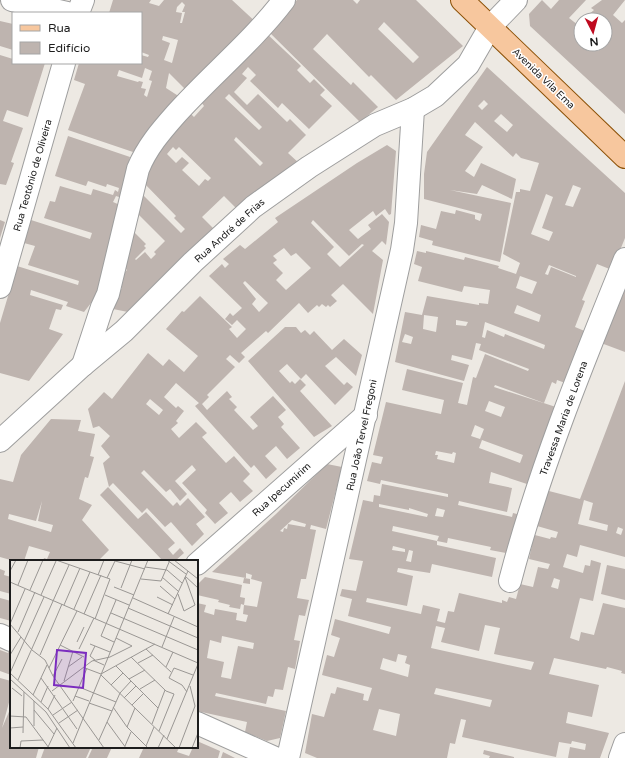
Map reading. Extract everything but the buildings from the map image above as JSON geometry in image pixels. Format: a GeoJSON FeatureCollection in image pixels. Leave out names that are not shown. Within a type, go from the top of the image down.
{"type":"FeatureCollection","features":[{"type":"Feature","properties":{"kind":"main road","name":"Avenida Vila Ema"},"geometry":{"type":"LineString","coordinates":[[462,0],[625,157]]}},
{"type":"Feature","properties":{"kind":"street"},"geometry":{"type":"LineString","coordinates":[[12,0],[63,12]]}},
{"type":"Feature","properties":{"kind":"street"},"geometry":{"type":"LineString","coordinates":[[78,12],[82,0]]}},
{"type":"Feature","properties":{"kind":"street"},"geometry":{"type":"LineString","coordinates":[[83,365],[102,307],[108,294],[138,169],[144,154],[154,138],[190,99],[272,16],[284,0]]}},
{"type":"Feature","properties":{"kind":"street","name":"Rua André de Frias"},"geometry":{"type":"LineString","coordinates":[[0,441],[83,365],[124,331],[193,262],[253,207],[308,167],[375,125],[414,109],[435,96],[468,65],[490,27],[516,0]]}},
{"type":"Feature","properties":{"kind":"street","name":"Rua Teotônio de Oliveira"},"geometry":{"type":"LineString","coordinates":[[0,287],[64,64]]}},
{"type":"Feature","properties":{"kind":"street","name":"Rua João Tervel Fregoni"},"geometry":{"type":"LineString","coordinates":[[288,758],[366,414],[406,223],[414,109]]}},
{"type":"Feature","properties":{"kind":"street","name":"Travessa Maria de Lorena"},"geometry":{"type":"LineString","coordinates":[[510,581],[536,491],[563,415],[625,259]]}},
{"type":"Feature","properties":{"kind":"street","name":"Rua Ipecumirim"},"geometry":{"type":"LineString","coordinates":[[198,563],[366,414]]}},
{"type":"Feature","properties":{"kind":"street"},"geometry":{"type":"LineString","coordinates":[[0,635],[10,640]]}},
{"type":"Feature","properties":{"kind":"street"},"geometry":{"type":"LineString","coordinates":[[198,724],[275,758]]}},
{"type":"Feature","properties":{"kind":"street"},"geometry":{"type":"LineString","coordinates":[[620,758],[625,744]]}}]}
